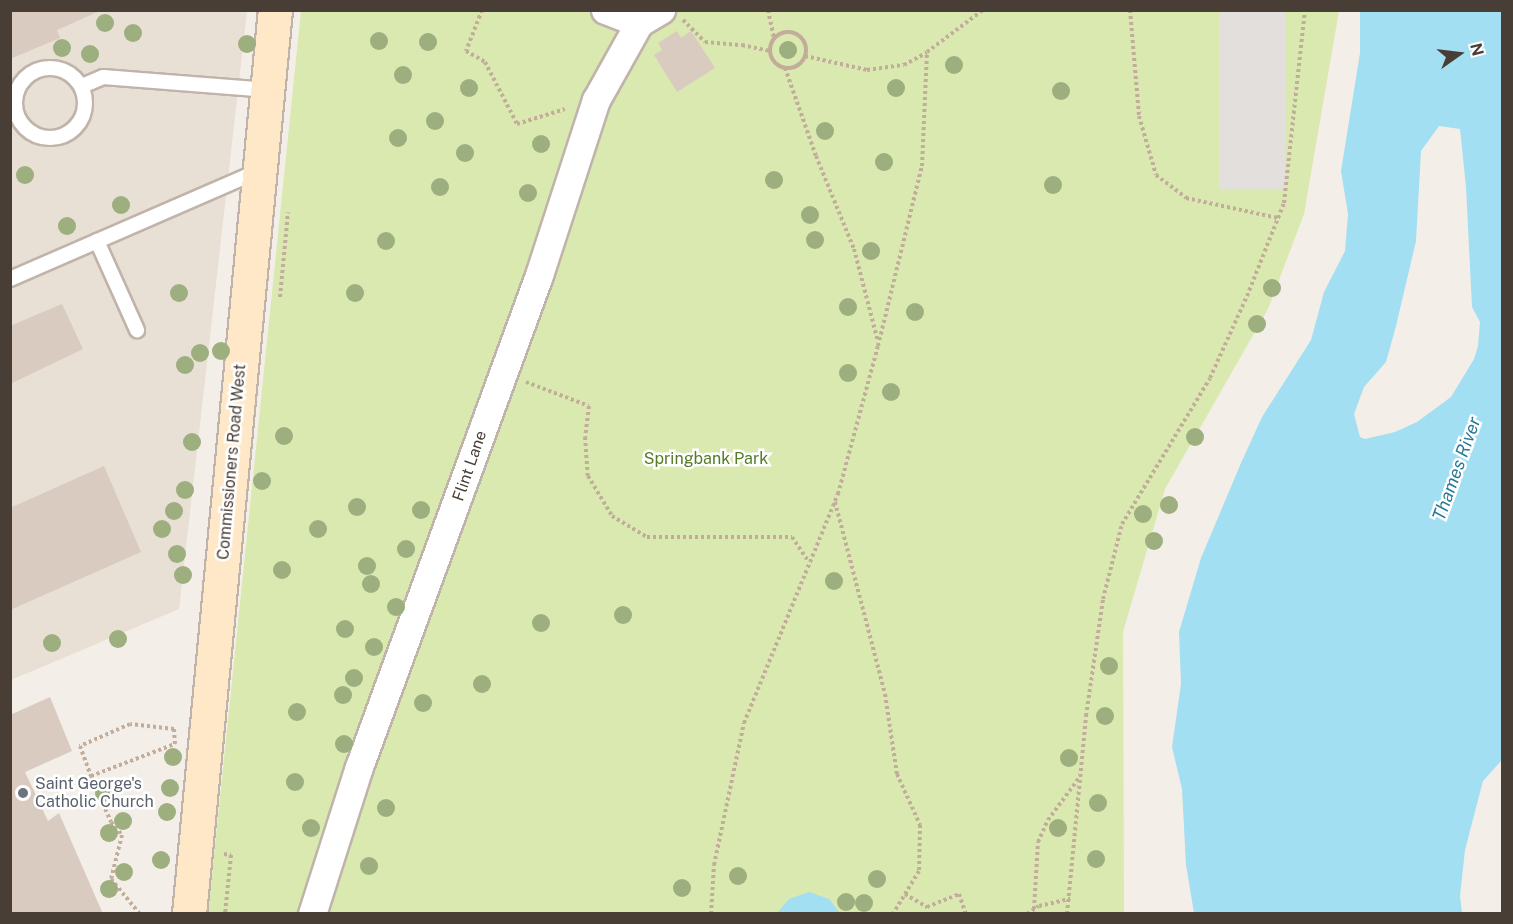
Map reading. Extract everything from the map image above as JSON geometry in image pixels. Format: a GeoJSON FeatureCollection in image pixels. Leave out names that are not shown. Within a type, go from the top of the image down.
{"type":"FeatureCollection","features":[{"type":"Feature","properties":{"kind":"main road","name":"Commissioners Road West"},"geometry":{"type":"LineString","coordinates":[[189,914],[275,10]]}},
{"type":"Feature","properties":{"kind":"street"},"geometry":{"type":"LineString","coordinates":[[605,10],[659,16]]}},
{"type":"Feature","properties":{"kind":"street","name":"Flint Lane"},"geometry":{"type":"LineString","coordinates":[[312,914],[359,767],[539,275],[596,100],[659,16]]}},
{"type":"Feature","properties":{"kind":"lane"},"geometry":{"type":"LineString","coordinates":[[55,67],[66,70],[82,86],[86,97],[85,110],[73,130],[56,137],[38,136],[19,121],[15,98],[24,78],[33,71],[55,67]]}},
{"type":"Feature","properties":{"kind":"lane"},"geometry":{"type":"LineString","coordinates":[[82,86],[103,77],[268,90]]}},
{"type":"Feature","properties":{"kind":"lane"},"geometry":{"type":"LineString","coordinates":[[10,279],[260,171]]}},
{"type":"Feature","properties":{"kind":"lane"},"geometry":{"type":"LineString","coordinates":[[97,241],[136,330]]}},
{"type":"Feature","properties":{"kind":"path"},"geometry":{"type":"LineString","coordinates":[[482,10],[466,51],[485,62],[517,124],[572,107]]}},
{"type":"Feature","properties":{"kind":"path"},"geometry":{"type":"LineString","coordinates":[[768,10],[774,38],[770,51],[775,63],[785,68],[798,65],[805,56],[805,45],[797,34],[786,32],[774,38]]}},
{"type":"Feature","properties":{"kind":"path"},"geometry":{"type":"LineString","coordinates":[[805,56],[867,70],[904,65],[927,52],[983,10]]}},
{"type":"Feature","properties":{"kind":"path"},"geometry":{"type":"LineString","coordinates":[[1130,10],[1139,116],[1156,175],[1186,198],[1278,218]]}},
{"type":"Feature","properties":{"kind":"path"},"geometry":{"type":"LineString","coordinates":[[1067,914],[1079,778],[1102,599],[1122,524],[1210,378],[1247,296],[1284,202],[1305,10]]}},
{"type":"Feature","properties":{"kind":"path"},"geometry":{"type":"LineString","coordinates":[[659,16],[705,42],[770,51]]}},
{"type":"Feature","properties":{"kind":"path"},"geometry":{"type":"LineString","coordinates":[[711,914],[714,865],[744,723],[834,502],[878,346],[922,166],[927,52]]}},
{"type":"Feature","properties":{"kind":"path"},"geometry":{"type":"LineString","coordinates":[[785,68],[816,156],[854,249],[878,346]]}},
{"type":"Feature","properties":{"kind":"path"},"geometry":{"type":"LineString","coordinates":[[503,373],[589,406],[585,437],[588,476],[612,516],[647,537],[792,537],[810,562]]}},
{"type":"Feature","properties":{"kind":"path"},"geometry":{"type":"LineString","coordinates":[[834,502],[885,694],[897,774],[920,825],[919,872],[893,914]]}},
{"type":"Feature","properties":{"kind":"path"},"geometry":{"type":"LineString","coordinates":[[91,776],[175,744],[174,729],[130,724],[80,746],[91,776],[111,822],[122,835],[111,879],[140,914]]}},
{"type":"Feature","properties":{"kind":"path"},"geometry":{"type":"LineString","coordinates":[[1034,909],[1038,842],[1048,820],[1079,778]]}},
{"type":"Feature","properties":{"kind":"path"},"geometry":{"type":"LineString","coordinates":[[905,894],[927,907],[960,894],[966,914]]}},
{"type":"Feature","properties":{"kind":"path"},"geometry":{"type":"LineString","coordinates":[[1027,914],[1034,909],[1070,899]]}},
{"type":"Feature","properties":{"kind":"shaded area"},"geometry":{"type":"Polygon","coordinates":[[[11,11],[247,11],[179,609],[11,680],[11,11]]]}},
{"type":"Feature","properties":{"kind":"shaded area"},"geometry":{"type":"Polygon","coordinates":[[[1219,11],[1285,11],[1285,189],[1219,189],[1219,11]]]}},
{"type":"Feature","properties":{"kind":"green space","name":"Springbank Park"},"geometry":{"type":"Polygon","coordinates":[[[301,11],[1339,11],[1304,214],[1268,309],[1165,489],[1123,632],[1124,913],[208,914],[301,11]]]}},
{"type":"Feature","properties":{"kind":"water","name":"Thames River"},"geometry":{"type":"Polygon","coordinates":[[[1360,11],[1502,11],[1502,760],[1483,781],[1465,850],[1460,896],[1462,913],[1194,913],[1186,865],[1182,789],[1172,747],[1181,684],[1179,632],[1201,558],[1241,463],[1262,417],[1311,340],[1324,292],[1345,251],[1348,214],[1341,171],[1360,53],[1360,11]],[[1439,126],[1421,151],[1416,241],[1396,326],[1386,362],[1364,387],[1354,414],[1360,437],[1365,439],[1395,432],[1417,422],[1451,397],[1474,359],[1478,346],[1480,322],[1472,307],[1466,187],[1460,129],[1439,126]]]}},
{"type":"Feature","properties":{"kind":"water"},"geometry":{"type":"Polygon","coordinates":[[[809,892],[829,899],[840,913],[777,913],[789,899],[809,892]]]}},
{"type":"Feature","properties":{"kind":"building"},"geometry":{"type":"Polygon","coordinates":[[[10,10],[102,10],[57,30],[60,38],[10,59],[10,10]]]}},
{"type":"Feature","properties":{"kind":"building"},"geometry":{"type":"Polygon","coordinates":[[[677,31],[681,38],[691,31],[715,68],[677,92],[654,55],[662,50],[658,43],[677,31]]]}},
{"type":"Feature","properties":{"kind":"building"},"geometry":{"type":"Polygon","coordinates":[[[62,304],[83,349],[10,384],[10,326],[62,304]]]}},
{"type":"Feature","properties":{"kind":"building"},"geometry":{"type":"Polygon","coordinates":[[[104,466],[141,552],[10,610],[10,508],[104,466]]]}},
{"type":"Feature","properties":{"kind":"building","name":"Saint George's Catholic Church"},"geometry":{"type":"Polygon","coordinates":[[[50,697],[72,751],[25,772],[48,821],[59,813],[103,914],[10,914],[10,715],[50,697]]]}},
{"type":"Feature","properties":{"kind":"place","name":"Saint George's Catholic Church"},"geometry":{"type":"Point","coordinates":[23,793]}}]}
